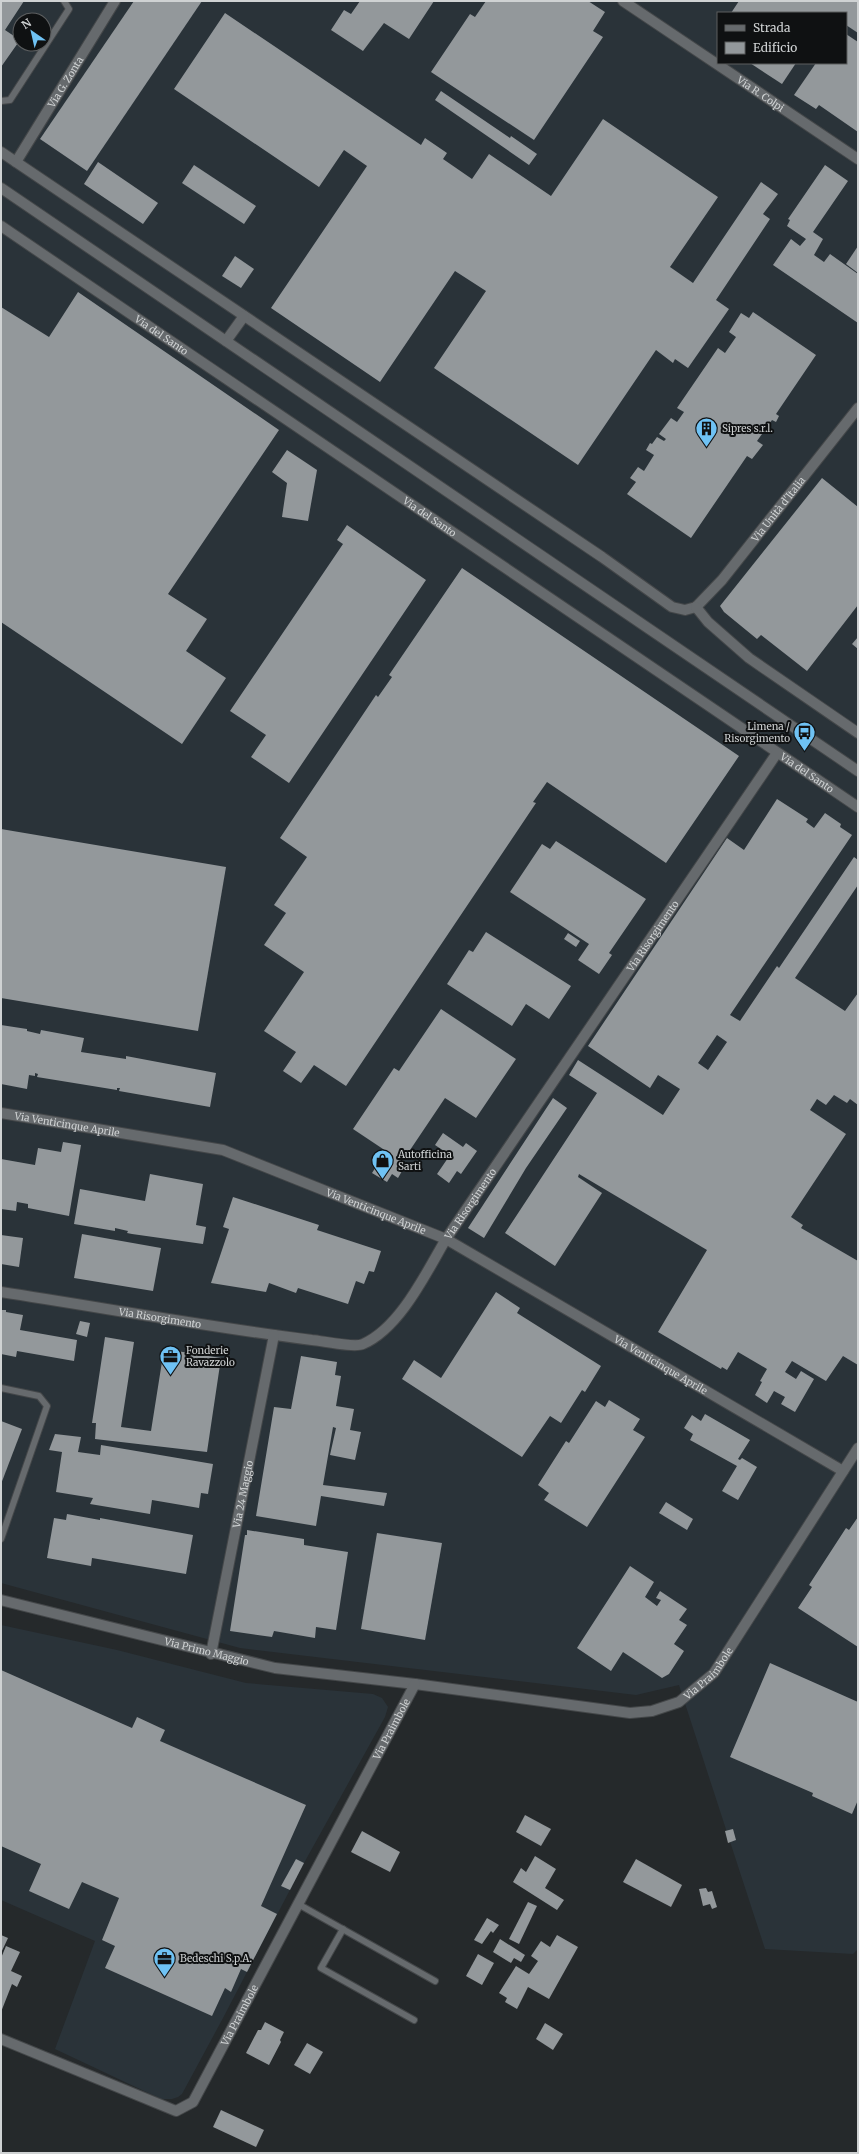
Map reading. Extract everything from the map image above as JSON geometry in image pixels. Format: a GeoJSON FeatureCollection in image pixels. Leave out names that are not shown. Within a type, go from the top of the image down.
{"type":"FeatureCollection","features":[{"type":"Feature","properties":{"kind":"street","name":"Via G. Zonta"},"geometry":{"type":"LineString","coordinates":[[16,162],[115,1]]}},
{"type":"Feature","properties":{"kind":"street","name":"Via R. Colpi"},"geometry":{"type":"LineString","coordinates":[[624,1],[717,64]]}},
{"type":"Feature","properties":{"kind":"street","name":"Via R. Colpi"},"geometry":{"type":"LineString","coordinates":[[717,64],[858,159]]}},
{"type":"Feature","properties":{"kind":"street"},"geometry":{"type":"LineString","coordinates":[[1,152],[602,557],[672,607],[685,610],[696,607],[708,622],[749,658],[858,733]]}},
{"type":"Feature","properties":{"kind":"street"},"geometry":{"type":"LineString","coordinates":[[1,188],[857,768]]}},
{"type":"Feature","properties":{"kind":"street","name":"Via del Santo"},"geometry":{"type":"LineString","coordinates":[[1,226],[858,807]]}},
{"type":"Feature","properties":{"kind":"street"},"geometry":{"type":"LineString","coordinates":[[226,341],[244,316]]}},
{"type":"Feature","properties":{"kind":"street","name":"Via Unità d'Italia"},"geometry":{"type":"LineString","coordinates":[[696,607],[722,580],[858,408]]}},
{"type":"Feature","properties":{"kind":"street","name":"Via Risorgimento"},"geometry":{"type":"LineString","coordinates":[[1,1292],[274,1335],[361,1345],[381,1334],[396,1317],[418,1286],[446,1239],[777,753]]}},
{"type":"Feature","properties":{"kind":"street","name":"Via Venticinque Aprile"},"geometry":{"type":"LineString","coordinates":[[1,1113],[223,1150],[446,1239],[843,1471]]}},
{"type":"Feature","properties":{"kind":"street","name":"Via 24 Maggio"},"geometry":{"type":"LineString","coordinates":[[210,1654],[274,1335]]}},
{"type":"Feature","properties":{"kind":"street","name":"Via Praimbole"},"geometry":{"type":"LineString","coordinates":[[1,2039],[176,2111],[193,2102],[415,1684],[630,1713],[652,1711],[679,1702],[714,1673],[858,1448]]}},
{"type":"Feature","properties":{"kind":"street","name":"Via Primo Maggio"},"geometry":{"type":"LineString","coordinates":[[1,1600],[210,1654],[275,1668],[415,1684]]}},
{"type":"Feature","properties":{"kind":"lane"},"geometry":{"type":"LineString","coordinates":[[1,101],[10,100],[68,9],[64,1]]}},
{"type":"Feature","properties":{"kind":"lane"},"geometry":{"type":"LineString","coordinates":[[1,1388],[39,1396],[48,1406],[1,1539]]}},
{"type":"Feature","properties":{"kind":"lane"},"geometry":{"type":"LineString","coordinates":[[298,1904],[435,1981]]}},
{"type":"Feature","properties":{"kind":"lane"},"geometry":{"type":"LineString","coordinates":[[343,1929],[321,1968],[414,2020]]}},
{"type":"Feature","properties":{"kind":"shaded area"},"geometry":{"type":"Polygon","coordinates":[[[1,1],[858,1],[858,1949],[853,1954],[765,1949],[679,1685],[636,1695],[240,1648],[1,1583],[1,1]]]}},
{"type":"Feature","properties":{"kind":"shaded area"},"geometry":{"type":"Polygon","coordinates":[[[1,1625],[117,1650],[246,1683],[373,1694],[382,1698],[388,1707],[385,1717],[304,1863],[223,2018],[182,2094],[178,2097],[172,2099],[161,2099],[55,2049],[95,1941],[1,1900],[1,1625]]]}},
{"type":"Feature","properties":{"kind":"building"},"geometry":{"type":"Polygon","coordinates":[[[1,1],[24,1],[17,12],[12,12],[12,19],[5,30],[12,35],[12,51],[1,67],[1,1]]]}},
{"type":"Feature","properties":{"kind":"building"},"geometry":{"type":"Polygon","coordinates":[[[134,1],[202,1],[87,171],[40,139],[134,1]]]}},
{"type":"Feature","properties":{"kind":"building"},"geometry":{"type":"Polygon","coordinates":[[[360,1],[434,1],[409,39],[384,23],[363,51],[331,30],[344,10],[351,14],[360,1]]]}},
{"type":"Feature","properties":{"kind":"building"},"geometry":{"type":"Polygon","coordinates":[[[486,1],[588,1],[605,12],[593,31],[603,37],[534,140],[431,72],[470,14],[475,17],[486,1]]]}},
{"type":"Feature","properties":{"kind":"building"},"geometry":{"type":"Polygon","coordinates":[[[739,1],[858,1],[858,33],[847,26],[847,12],[732,12],[739,1]]]}},
{"type":"Feature","properties":{"kind":"building"},"geometry":{"type":"Polygon","coordinates":[[[225,13],[421,145],[425,138],[447,153],[443,159],[472,179],[489,154],[551,196],[603,119],[718,197],[670,267],[693,283],[761,182],[778,194],[763,214],[770,219],[716,300],[729,309],[688,368],[675,359],[673,363],[656,350],[578,465],[434,368],[486,291],[455,271],[380,382],[271,308],[367,166],[344,150],[319,187],[174,89],[225,13]]]}},
{"type":"Feature","properties":{"kind":"building"},"geometry":{"type":"Polygon","coordinates":[[[847,35],[858,42],[858,132],[819,105],[816,109],[794,95],[815,64],[847,64],[847,35]]]}},
{"type":"Feature","properties":{"kind":"building"},"geometry":{"type":"Polygon","coordinates":[[[752,64],[795,64],[782,84],[752,64]]]}},
{"type":"Feature","properties":{"kind":"building"},"geometry":{"type":"Polygon","coordinates":[[[441,91],[510,138],[511,136],[537,154],[529,165],[435,100],[441,91]]]}},
{"type":"Feature","properties":{"kind":"building"},"geometry":{"type":"Polygon","coordinates":[[[98,162],[158,203],[143,224],[84,184],[98,162]]]}},
{"type":"Feature","properties":{"kind":"building"},"geometry":{"type":"Polygon","coordinates":[[[194,165],[256,206],[244,224],[182,183],[194,165]]]}},
{"type":"Feature","properties":{"kind":"building"},"geometry":{"type":"Polygon","coordinates":[[[825,165],[848,181],[813,232],[823,239],[814,255],[824,262],[830,254],[858,274],[858,323],[773,265],[791,239],[800,246],[806,239],[787,226],[790,220],[788,219],[825,165]]]}},
{"type":"Feature","properties":{"kind":"building"},"geometry":{"type":"Polygon","coordinates":[[[858,246],[858,273],[846,264],[858,246]]]}},
{"type":"Feature","properties":{"kind":"building"},"geometry":{"type":"Polygon","coordinates":[[[235,256],[254,269],[241,288],[222,276],[235,256]]]}},
{"type":"Feature","properties":{"kind":"building"},"geometry":{"type":"Polygon","coordinates":[[[78,292],[279,430],[168,594],[207,619],[186,651],[226,678],[182,744],[1,622],[1,307],[49,337],[78,292]]]}},
{"type":"Feature","properties":{"kind":"building","name":"Sipres s.r.l."},"geometry":{"type":"Polygon","coordinates":[[[753,312],[816,355],[776,414],[779,416],[776,422],[772,420],[757,441],[763,445],[752,459],[747,456],[691,538],[627,494],[636,482],[630,478],[638,467],[644,471],[654,455],[646,450],[650,443],[652,444],[657,437],[664,441],[666,439],[659,434],[671,418],[677,422],[684,412],[677,408],[718,348],[725,353],[736,337],[729,332],[741,313],[749,318],[753,312]]]}},
{"type":"Feature","properties":{"kind":"building"},"geometry":{"type":"Polygon","coordinates":[[[287,450],[317,470],[308,521],[282,517],[287,483],[272,472],[287,450]]]}},
{"type":"Feature","properties":{"kind":"building"},"geometry":{"type":"Polygon","coordinates":[[[822,478],[858,507],[858,605],[807,671],[761,635],[757,639],[724,612],[720,606],[822,478]]]}},
{"type":"Feature","properties":{"kind":"building"},"geometry":{"type":"Polygon","coordinates":[[[347,525],[426,580],[289,783],[251,757],[266,735],[230,711],[343,544],[337,540],[347,525]]]}},
{"type":"Feature","properties":{"kind":"building"},"geometry":{"type":"Polygon","coordinates":[[[462,568],[739,756],[666,863],[547,782],[533,802],[536,803],[346,1086],[314,1065],[301,1083],[283,1071],[296,1052],[264,1031],[304,972],[264,945],[286,913],[274,905],[307,857],[280,838],[376,695],[378,697],[392,677],[389,675],[462,568]]]}},
{"type":"Feature","properties":{"kind":"building"},"geometry":{"type":"Polygon","coordinates":[[[858,637],[858,649],[852,644],[858,637]]]}},
{"type":"Feature","properties":{"kind":"building"},"geometry":{"type":"Polygon","coordinates":[[[777,799],[808,819],[806,822],[814,828],[825,813],[841,824],[840,827],[852,835],[730,1015],[740,1021],[777,966],[779,968],[854,857],[858,860],[858,885],[795,978],[845,1011],[858,993],[858,1105],[850,1099],[847,1103],[834,1095],[826,1105],[817,1099],[810,1110],[846,1134],[791,1217],[803,1225],[801,1228],[858,1261],[858,1365],[843,1356],[826,1381],[792,1361],[785,1372],[796,1379],[801,1371],[814,1379],[795,1412],[781,1404],[785,1397],[774,1391],[767,1403],[755,1395],[762,1382],[760,1381],[767,1369],[738,1352],[727,1370],[722,1367],[721,1369],[658,1332],[707,1250],[579,1174],[578,1177],[602,1193],[555,1266],[505,1233],[597,1093],[569,1075],[578,1060],[663,1115],[680,1089],[658,1075],[650,1088],[588,1046],[727,838],[744,850],[777,799]],[[717,1035],[698,1063],[708,1070],[727,1042],[717,1035]]]}},
{"type":"Feature","properties":{"kind":"building"},"geometry":{"type":"Polygon","coordinates":[[[1,829],[226,867],[198,1031],[1,998],[1,829]]]}},
{"type":"Feature","properties":{"kind":"building"},"geometry":{"type":"Polygon","coordinates":[[[556,841],[646,899],[609,953],[612,955],[599,974],[578,960],[589,944],[510,892],[542,844],[550,849],[556,841]]]}},
{"type":"Feature","properties":{"kind":"building"},"geometry":{"type":"Polygon","coordinates":[[[486,932],[571,986],[549,1019],[526,1004],[512,1026],[447,984],[469,950],[473,952],[486,932]]]}},
{"type":"Feature","properties":{"kind":"building"},"geometry":{"type":"Polygon","coordinates":[[[568,933],[580,941],[576,947],[564,939],[568,933]]]}},
{"type":"Feature","properties":{"kind":"building"},"geometry":{"type":"Polygon","coordinates":[[[441,1009],[516,1059],[476,1118],[445,1098],[402,1162],[406,1164],[398,1178],[392,1174],[387,1182],[372,1173],[386,1151],[353,1129],[394,1068],[399,1071],[441,1009]]]}},
{"type":"Feature","properties":{"kind":"building"},"geometry":{"type":"Polygon","coordinates":[[[1,1025],[27,1029],[27,1031],[40,1034],[41,1030],[84,1038],[81,1052],[126,1059],[126,1056],[216,1073],[210,1107],[119,1091],[120,1088],[117,1088],[117,1090],[37,1077],[38,1074],[35,1073],[35,1076],[29,1075],[27,1089],[1,1084],[1,1025]]]}},
{"type":"Feature","properties":{"kind":"building"},"geometry":{"type":"Polygon","coordinates":[[[553,1098],[567,1108],[526,1168],[484,1238],[468,1228],[553,1098]]]}},
{"type":"Feature","properties":{"kind":"building"},"geometry":{"type":"Polygon","coordinates":[[[443,1133],[463,1147],[466,1143],[477,1151],[461,1174],[457,1171],[449,1183],[437,1174],[450,1155],[435,1145],[443,1133]]]}},
{"type":"Feature","properties":{"kind":"building"},"geometry":{"type":"Polygon","coordinates":[[[63,1142],[81,1145],[69,1216],[28,1208],[28,1204],[17,1202],[16,1211],[1,1209],[1,1159],[35,1165],[38,1148],[61,1152],[63,1142]]]}},
{"type":"Feature","properties":{"kind":"building"},"geometry":{"type":"Polygon","coordinates":[[[150,1174],[203,1184],[196,1225],[206,1227],[203,1244],[132,1234],[127,1233],[128,1231],[115,1228],[115,1231],[74,1224],[80,1189],[145,1201],[150,1174]]]}},
{"type":"Feature","properties":{"kind":"building"},"geometry":{"type":"Polygon","coordinates":[[[233,1197],[319,1225],[317,1230],[381,1251],[374,1272],[369,1271],[364,1284],[356,1281],[348,1304],[298,1288],[296,1293],[269,1283],[266,1292],[211,1283],[229,1229],[223,1227],[233,1197]]]}},
{"type":"Feature","properties":{"kind":"building"},"geometry":{"type":"Polygon","coordinates":[[[82,1234],[161,1248],[153,1291],[74,1278],[82,1234]]]}},
{"type":"Feature","properties":{"kind":"building"},"geometry":{"type":"Polygon","coordinates":[[[1,1235],[23,1238],[19,1267],[1,1264],[1,1235]]]}},
{"type":"Feature","properties":{"kind":"building"},"geometry":{"type":"Polygon","coordinates":[[[496,1292],[520,1308],[517,1313],[601,1366],[585,1392],[582,1390],[561,1423],[550,1416],[522,1457],[402,1379],[414,1360],[441,1378],[496,1292]]]}},
{"type":"Feature","properties":{"kind":"building"},"geometry":{"type":"Polygon","coordinates":[[[1,1310],[23,1315],[20,1330],[77,1340],[74,1361],[17,1351],[16,1357],[1,1354],[1,1310]]]}},
{"type":"Feature","properties":{"kind":"building"},"geometry":{"type":"Polygon","coordinates":[[[80,1321],[90,1323],[87,1337],[76,1334],[80,1321]]]}},
{"type":"Feature","properties":{"kind":"building"},"geometry":{"type":"Polygon","coordinates":[[[105,1337],[134,1342],[121,1427],[151,1431],[164,1349],[221,1358],[207,1452],[95,1439],[96,1423],[92,1423],[105,1337]]]}},
{"type":"Feature","properties":{"kind":"building"},"geometry":{"type":"Polygon","coordinates":[[[301,1356],[337,1362],[335,1375],[341,1376],[336,1406],[354,1409],[350,1430],[361,1432],[355,1460],[330,1455],[336,1428],[333,1427],[323,1485],[387,1493],[384,1506],[321,1496],[316,1526],[256,1516],[274,1407],[291,1409],[301,1356]]]}},
{"type":"Feature","properties":{"kind":"building"},"geometry":{"type":"Polygon","coordinates":[[[609,1400],[640,1419],[633,1430],[645,1437],[587,1527],[544,1500],[549,1493],[538,1485],[566,1441],[569,1443],[596,1401],[605,1407],[609,1400]]]}},
{"type":"Feature","properties":{"kind":"building"},"geometry":{"type":"Polygon","coordinates":[[[705,1414],[750,1440],[738,1459],[740,1460],[742,1458],[757,1467],[738,1500],[722,1491],[737,1466],[690,1440],[693,1434],[684,1428],[692,1415],[701,1421],[705,1414]]]}},
{"type":"Feature","properties":{"kind":"building"},"geometry":{"type":"Polygon","coordinates":[[[1,1421],[22,1429],[1,1484],[1,1421]]]}},
{"type":"Feature","properties":{"kind":"building"},"geometry":{"type":"Polygon","coordinates":[[[55,1434],[81,1437],[78,1452],[100,1455],[101,1445],[213,1464],[208,1494],[201,1493],[199,1508],[152,1500],[150,1514],[90,1504],[93,1498],[56,1492],[62,1452],[49,1450],[55,1434]]]}},
{"type":"Feature","properties":{"kind":"building"},"geometry":{"type":"Polygon","coordinates":[[[666,1502],[693,1519],[687,1530],[659,1513],[666,1502]]]}},
{"type":"Feature","properties":{"kind":"building"},"geometry":{"type":"Polygon","coordinates":[[[67,1514],[100,1520],[100,1518],[193,1535],[186,1574],[92,1558],[91,1566],[47,1558],[54,1518],[66,1520],[67,1514]]]}},
{"type":"Feature","properties":{"kind":"building"},"geometry":{"type":"Polygon","coordinates":[[[858,1517],[858,1647],[798,1608],[812,1587],[809,1585],[846,1528],[849,1530],[858,1517]]]}},
{"type":"Feature","properties":{"kind":"building"},"geometry":{"type":"Polygon","coordinates":[[[247,1530],[304,1539],[304,1545],[348,1552],[336,1630],[316,1627],[315,1638],[274,1631],[272,1637],[230,1631],[247,1530]]]}},
{"type":"Feature","properties":{"kind":"building"},"geometry":{"type":"Polygon","coordinates":[[[377,1533],[442,1543],[425,1640],[361,1629],[377,1533]]]}},
{"type":"Feature","properties":{"kind":"building"},"geometry":{"type":"Polygon","coordinates":[[[630,1566],[654,1582],[645,1597],[657,1606],[661,1600],[656,1598],[660,1591],[687,1609],[679,1620],[687,1625],[674,1644],[684,1651],[669,1674],[662,1678],[623,1652],[611,1671],[577,1648],[630,1566]]]}},
{"type":"Feature","properties":{"kind":"building"},"geometry":{"type":"Polygon","coordinates":[[[770,1663],[858,1702],[858,1800],[852,1814],[812,1796],[813,1793],[730,1757],[770,1663]]]}},
{"type":"Feature","properties":{"kind":"building"},"geometry":{"type":"Polygon","coordinates":[[[1,1670],[132,1728],[137,1717],[165,1730],[160,1741],[306,1805],[261,1906],[277,1914],[247,1972],[241,1969],[231,1992],[225,1988],[212,2016],[105,1968],[115,1946],[102,1940],[119,1898],[82,1882],[69,1909],[29,1891],[41,1864],[1,1846],[1,1670]]]}},
{"type":"Feature","properties":{"kind":"building"},"geometry":{"type":"Polygon","coordinates":[[[525,1815],[551,1829],[541,1846],[516,1832],[525,1815]]]}},
{"type":"Feature","properties":{"kind":"building"},"geometry":{"type":"Polygon","coordinates":[[[733,1829],[736,1840],[728,1843],[725,1831],[733,1829]]]}},
{"type":"Feature","properties":{"kind":"building"},"geometry":{"type":"Polygon","coordinates":[[[362,1831],[400,1852],[390,1872],[351,1852],[362,1831]]]}},
{"type":"Feature","properties":{"kind":"building"},"geometry":{"type":"Polygon","coordinates":[[[535,1856],[556,1869],[545,1888],[564,1900],[557,1910],[513,1882],[521,1868],[526,1872],[535,1856]]]}},
{"type":"Feature","properties":{"kind":"building"},"geometry":{"type":"Polygon","coordinates":[[[296,1859],[304,1863],[290,1890],[281,1886],[296,1859]]]}},
{"type":"Feature","properties":{"kind":"building"},"geometry":{"type":"Polygon","coordinates":[[[636,1859],[682,1885],[671,1907],[623,1882],[636,1859]]]}},
{"type":"Feature","properties":{"kind":"building"},"geometry":{"type":"Polygon","coordinates":[[[706,1888],[708,1892],[712,1891],[717,1907],[712,1909],[710,1904],[703,1906],[699,1889],[706,1888]]]}},
{"type":"Feature","properties":{"kind":"building"},"geometry":{"type":"Polygon","coordinates":[[[528,1902],[537,1906],[519,1944],[509,1939],[528,1902]]]}},
{"type":"Feature","properties":{"kind":"building"},"geometry":{"type":"Polygon","coordinates":[[[487,1918],[499,1925],[493,1933],[491,1931],[482,1944],[474,1940],[487,1918]]]}},
{"type":"Feature","properties":{"kind":"building"},"geometry":{"type":"Polygon","coordinates":[[[1,1935],[8,1938],[1,1953],[1,1935]]]}},
{"type":"Feature","properties":{"kind":"building"},"geometry":{"type":"Polygon","coordinates":[[[557,1935],[578,1947],[549,1999],[528,1987],[517,2009],[505,2002],[507,1998],[499,1993],[516,1966],[529,1974],[538,1961],[531,1956],[541,1941],[550,1947],[557,1935]]]}},
{"type":"Feature","properties":{"kind":"building"},"geometry":{"type":"Polygon","coordinates":[[[500,1939],[525,1955],[521,1962],[514,1958],[511,1963],[493,1952],[500,1939]]]}},
{"type":"Feature","properties":{"kind":"building"},"geometry":{"type":"Polygon","coordinates":[[[6,1946],[20,1952],[11,1971],[22,1976],[17,1987],[12,1984],[1,2012],[1,1958],[6,1946]]]}},
{"type":"Feature","properties":{"kind":"building"},"geometry":{"type":"Polygon","coordinates":[[[478,1954],[494,1963],[482,1985],[466,1976],[478,1954]]]}},
{"type":"Feature","properties":{"kind":"building"},"geometry":{"type":"Polygon","coordinates":[[[265,2022],[284,2032],[280,2040],[281,2042],[269,2065],[246,2053],[258,2030],[261,2030],[265,2022]]]}},
{"type":"Feature","properties":{"kind":"building"},"geometry":{"type":"Polygon","coordinates":[[[545,2023],[563,2034],[553,2050],[536,2039],[545,2023]]]}},
{"type":"Feature","properties":{"kind":"building"},"geometry":{"type":"Polygon","coordinates":[[[307,2043],[323,2052],[310,2074],[294,2065],[307,2043]]]}},
{"type":"Feature","properties":{"kind":"building"},"geometry":{"type":"Polygon","coordinates":[[[221,2110],[264,2130],[256,2147],[213,2127],[221,2110]]]}},
{"type":"Feature","properties":{"kind":"place","name":"Sipres s.r.l."},"geometry":{"type":"Point","coordinates":[706,448]}},
{"type":"Feature","properties":{"kind":"place","name":"Limena / Risorgimento"},"geometry":{"type":"Point","coordinates":[805,752]}},
{"type":"Feature","properties":{"kind":"place","name":"Autofficina Sarti"},"geometry":{"type":"Point","coordinates":[383,1180]}},
{"type":"Feature","properties":{"kind":"place","name":"Fonderie Ravazzolo"},"geometry":{"type":"Point","coordinates":[171,1376]}},
{"type":"Feature","properties":{"kind":"place","name":"Bedeschi S.p.A."},"geometry":{"type":"Point","coordinates":[165,1978]}}]}
